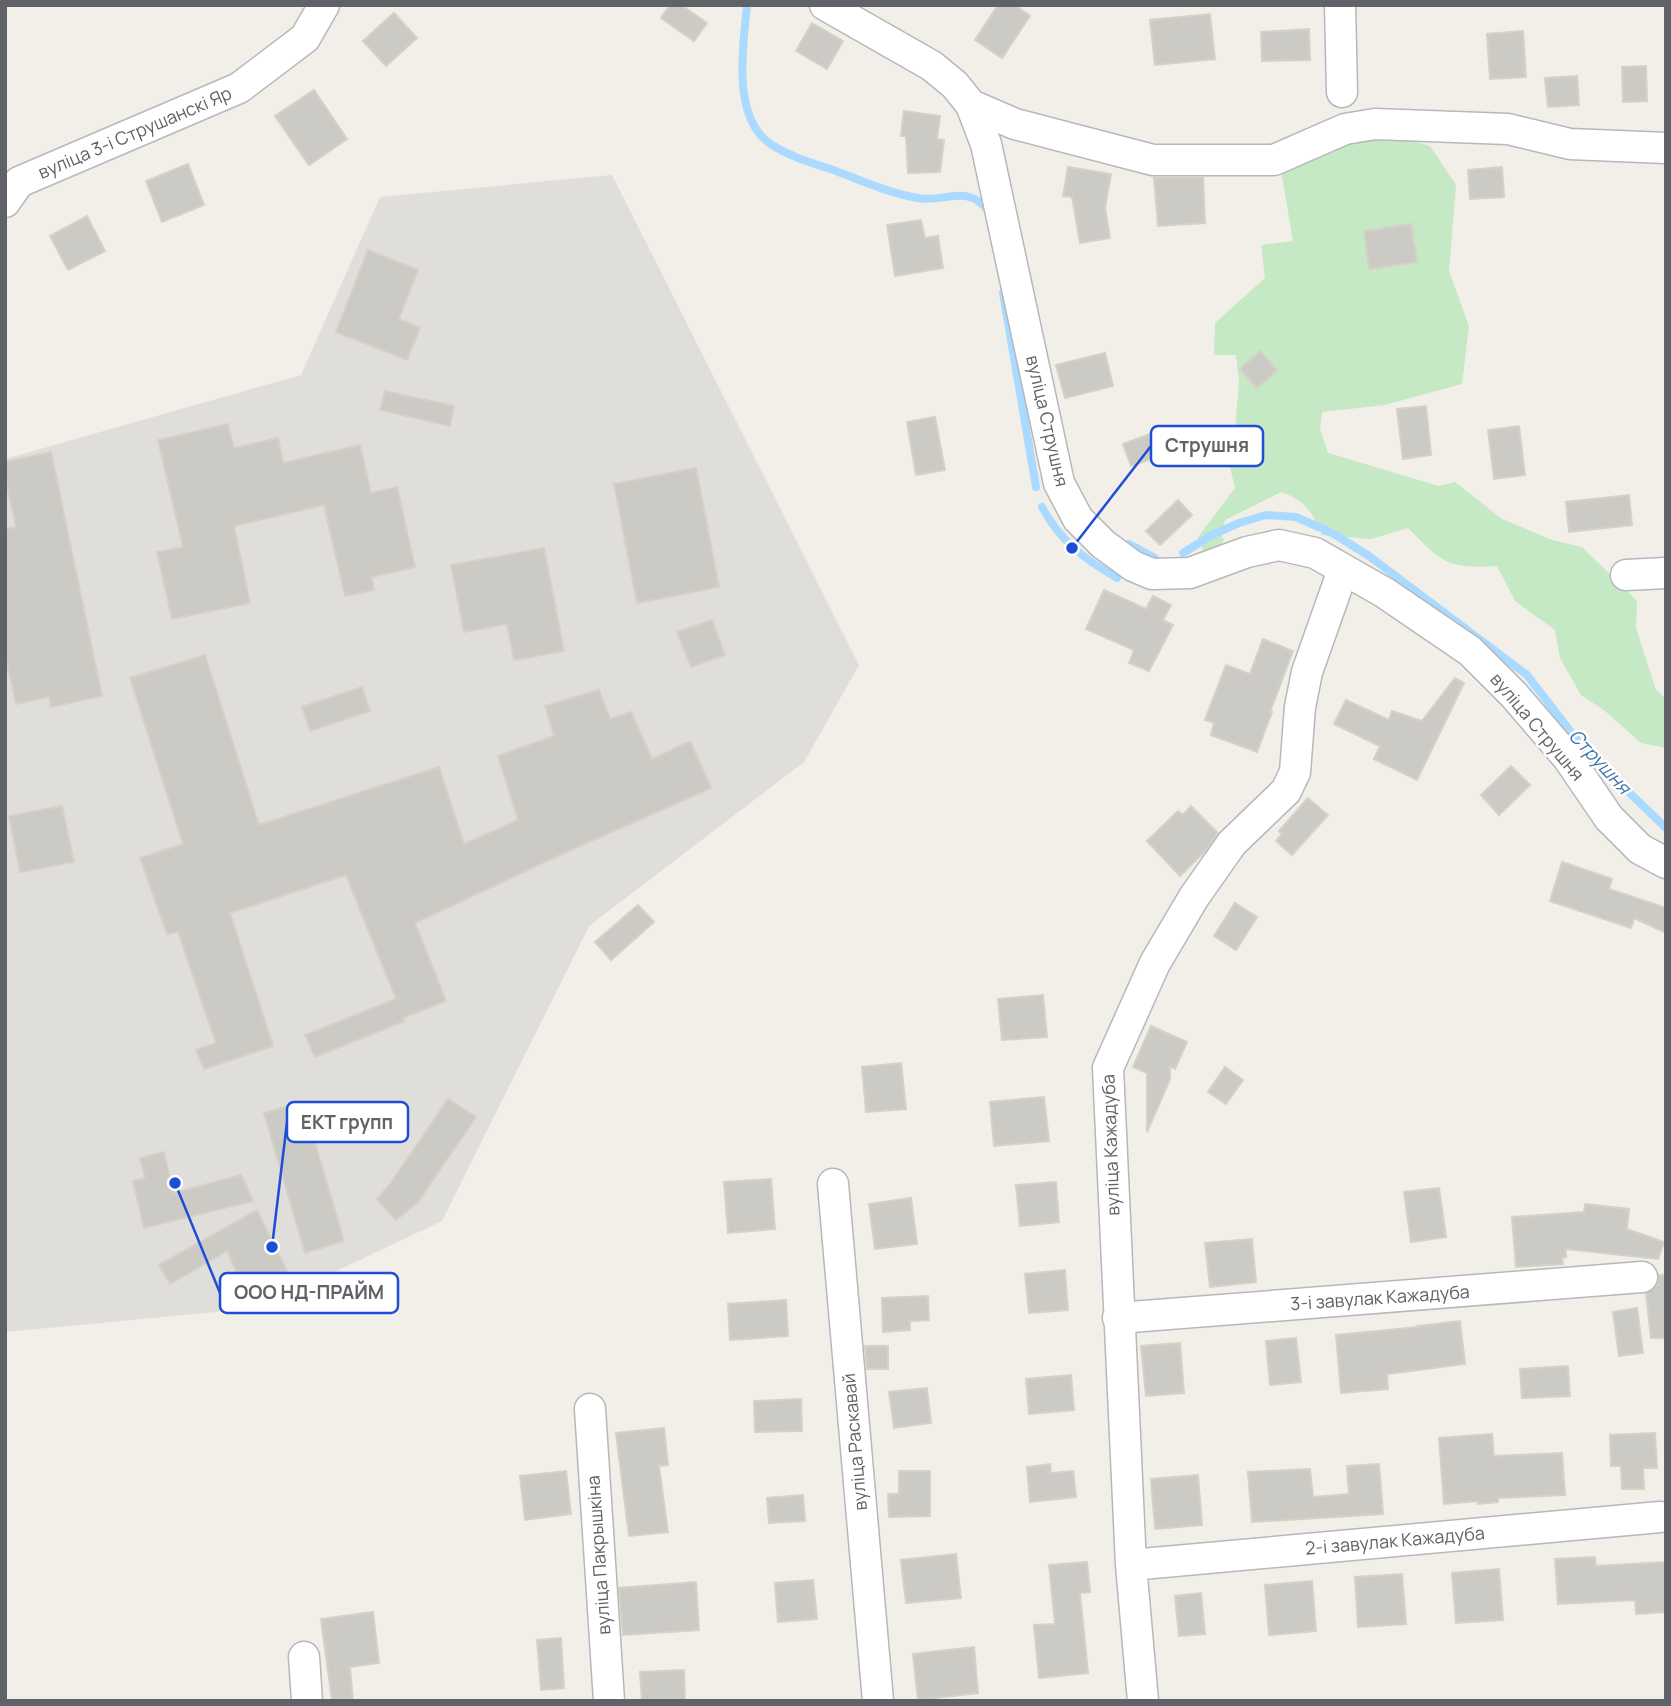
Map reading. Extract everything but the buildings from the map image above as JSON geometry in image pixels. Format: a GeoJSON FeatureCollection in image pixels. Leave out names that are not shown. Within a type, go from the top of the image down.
{"type":"FeatureCollection","features":[{"type":"Feature","properties":{"kind":"street","name":"вуліца 3-і Струшанскі Яр"},"geometry":{"type":"LineString","coordinates":[[5,202],[19,182],[239,88],[304,38],[324,5]]}},
{"type":"Feature","properties":{"kind":"street","name":"вуліца Струшня"},"geometry":{"type":"LineString","coordinates":[[825,5],[932,66],[955,85],[971,105],[986,144],[1059,483],[1077,519],[1103,544],[1133,566],[1152,574],[1189,573],[1247,552],[1279,545],[1315,553],[1385,593],[1470,651],[1514,695],[1568,758],[1609,818],[1640,849],[1666,863]]}},
{"type":"Feature","properties":{"kind":"street"},"geometry":{"type":"LineString","coordinates":[[1340,5],[1342,92]]}},
{"type":"Feature","properties":{"kind":"street"},"geometry":{"type":"LineString","coordinates":[[971,105],[1015,124],[1153,160],[1274,160],[1345,129],[1375,124],[1508,129],[1570,144],[1666,148]]}},
{"type":"Feature","properties":{"kind":"street","name":"вуліца Кажадуба"},"geometry":{"type":"LineString","coordinates":[[1143,1701],[1131,1565],[1108,1068],[1155,963],[1194,897],[1232,843],[1286,790],[1295,772],[1300,707],[1307,672],[1343,570]]}},
{"type":"Feature","properties":{"kind":"street"},"geometry":{"type":"LineString","coordinates":[[1626,575],[1666,573]]}},
{"type":"Feature","properties":{"kind":"street","name":"вуліца Раскавай"},"geometry":{"type":"LineString","coordinates":[[833,1184],[878,1701]]}},
{"type":"Feature","properties":{"kind":"street","name":"3-і завулак Кажадуба"},"geometry":{"type":"LineString","coordinates":[[1118,1318],[1642,1277]]}},
{"type":"Feature","properties":{"kind":"street","name":"вуліца Пакрышкіна"},"geometry":{"type":"LineString","coordinates":[[590,1409],[609,1701]]}},
{"type":"Feature","properties":{"kind":"street","name":"2-і завулак Кажадуба"},"geometry":{"type":"LineString","coordinates":[[1131,1565],[1660,1517]]}},
{"type":"Feature","properties":{"kind":"street"},"geometry":{"type":"LineString","coordinates":[[304,1657],[307,1701]]}},
{"type":"Feature","properties":{"kind":"shaded area"},"geometry":{"type":"Polygon","coordinates":[[[612,175],[859,665],[804,762],[589,926],[442,1221],[258,1308],[5,1332],[5,459],[301,375],[380,197],[612,175]]]}},
{"type":"Feature","properties":{"kind":"green space"},"geometry":{"type":"Polygon","coordinates":[[[1383,133],[1430,146],[1456,185],[1449,271],[1469,326],[1462,384],[1385,405],[1322,412],[1320,429],[1328,453],[1439,486],[1455,482],[1502,519],[1552,540],[1582,547],[1637,601],[1636,628],[1656,690],[1666,699],[1666,748],[1641,743],[1605,711],[1581,695],[1560,658],[1555,630],[1515,601],[1497,566],[1466,566],[1446,561],[1408,528],[1371,539],[1322,535],[1307,508],[1281,492],[1225,520],[1221,535],[1224,540],[1219,547],[1204,553],[1198,537],[1235,488],[1230,467],[1235,445],[1239,383],[1236,355],[1214,355],[1215,323],[1265,278],[1261,245],[1293,241],[1280,165],[1383,133]]]}},
{"type":"Feature","properties":{"kind":"waterway","name":"Струшня"},"geometry":{"type":"LineString","coordinates":[[747,5],[742,60],[745,100],[750,118],[759,133],[772,145],[803,160],[907,196],[928,199],[956,196],[974,198],[990,213]]}},
{"type":"Feature","properties":{"kind":"waterway","name":"Струшня"},"geometry":{"type":"LineString","coordinates":[[1003,293],[1036,487]]}},
{"type":"Feature","properties":{"kind":"waterway","name":"Струшня"},"geometry":{"type":"LineString","coordinates":[[1042,507],[1057,530],[1074,548],[1117,578]]}},
{"type":"Feature","properties":{"kind":"waterway","name":"Струшня"},"geometry":{"type":"LineString","coordinates":[[1183,553],[1212,535],[1266,515],[1296,517],[1334,534],[1369,556],[1527,675],[1584,749],[1666,828]]}},
{"type":"Feature","properties":{"kind":"waterway","name":"Струшня"},"geometry":{"type":"LineString","coordinates":[[1129,544],[1155,558]]}},
{"type":"Feature","properties":{"kind":"place","name":"Струшня"},"geometry":{"type":"Point","coordinates":[1072,548]}},
{"type":"Feature","properties":{"kind":"place","name":"ООО НД-ПРАЙМ"},"geometry":{"type":"Point","coordinates":[175,1183]}},
{"type":"Feature","properties":{"kind":"place","name":"ЕКТ групп"},"geometry":{"type":"Point","coordinates":[272,1247]}}]}
